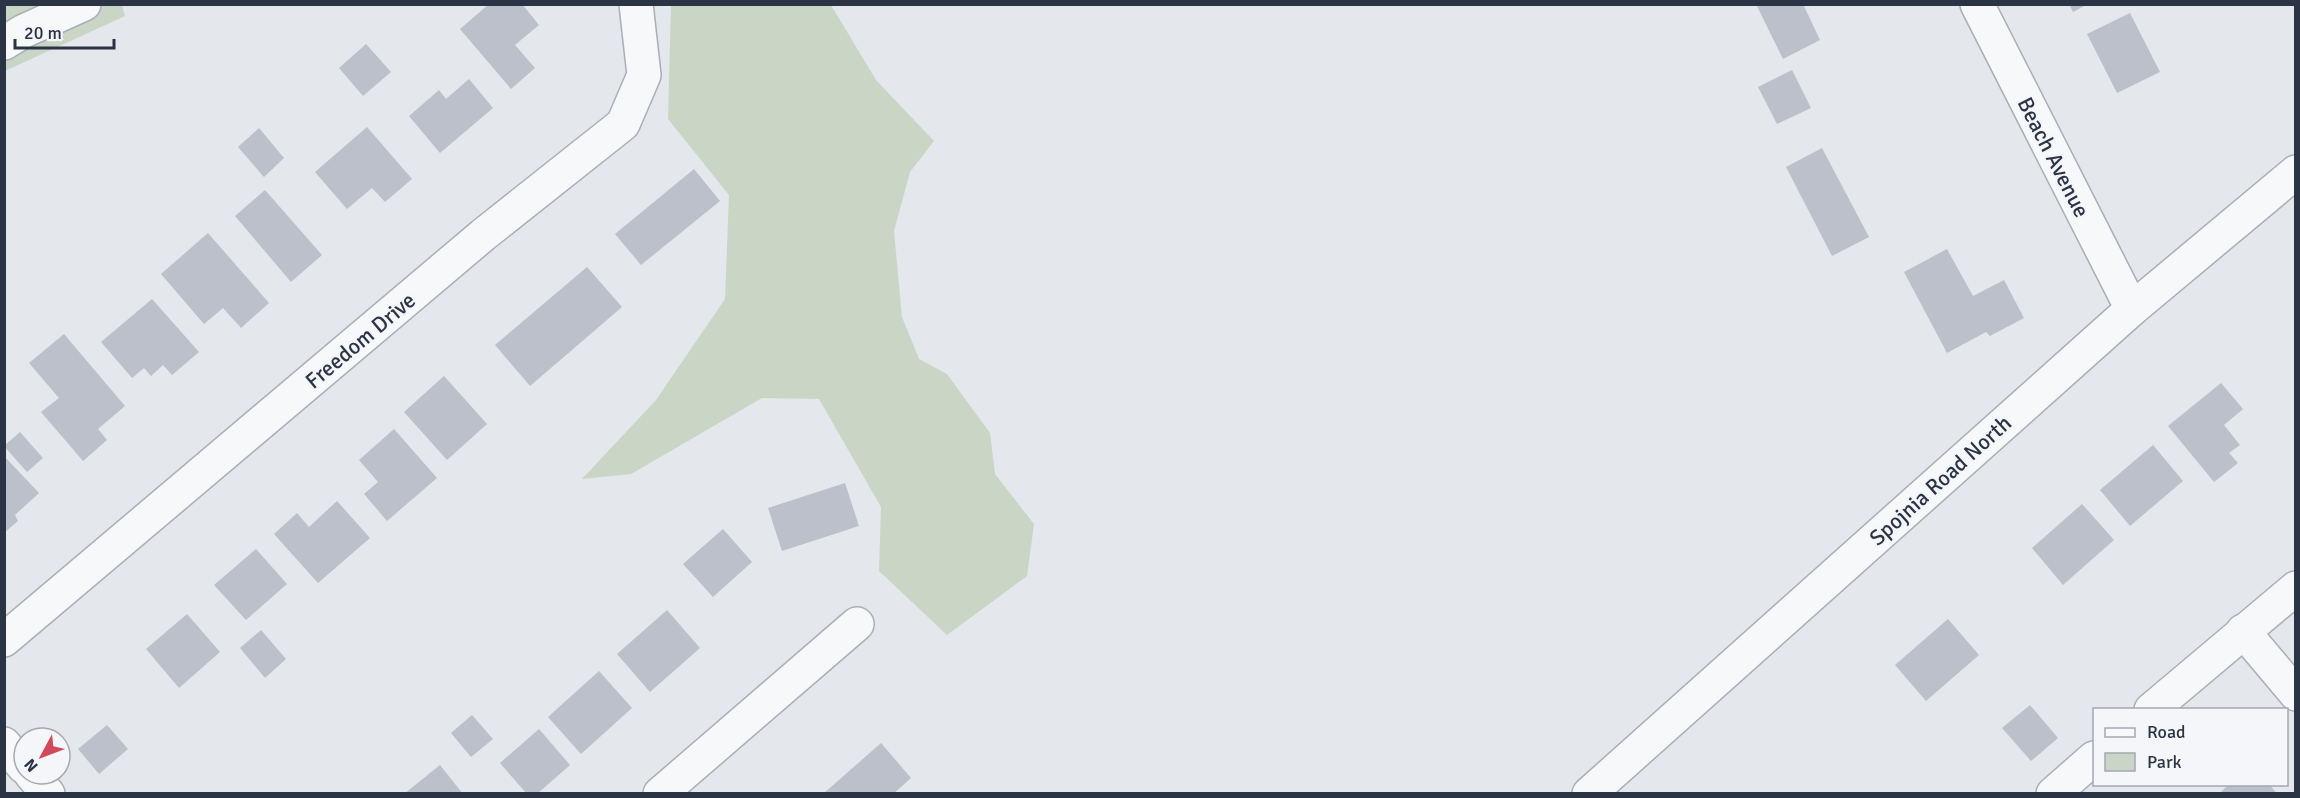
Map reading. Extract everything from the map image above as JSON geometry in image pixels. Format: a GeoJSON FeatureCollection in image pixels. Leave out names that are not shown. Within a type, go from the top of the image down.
{"type":"FeatureCollection","features":[{"type":"Feature","properties":{"kind":"street"},"geometry":{"type":"LineString","coordinates":[[4,43],[24,31],[84,4]]}},
{"type":"Feature","properties":{"kind":"street","name":"Freedom Drive"},"geometry":{"type":"LineString","coordinates":[[4,639],[483,235],[623,124],[644,75],[636,4]]}},
{"type":"Feature","properties":{"kind":"street","name":"Beach Avenue"},"geometry":{"type":"LineString","coordinates":[[1977,4],[2132,309]]}},
{"type":"Feature","properties":{"kind":"street","name":"Spojnia Road North"},"geometry":{"type":"LineString","coordinates":[[1588,794],[2132,309],[2295,172]]}},
{"type":"Feature","properties":{"kind":"street"},"geometry":{"type":"LineString","coordinates":[[2153,708],[2295,588]]}},
{"type":"Feature","properties":{"kind":"street"},"geometry":{"type":"LineString","coordinates":[[660,794],[857,624]]}},
{"type":"Feature","properties":{"kind":"street"},"geometry":{"type":"LineString","coordinates":[[2243,631],[2295,693]]}},
{"type":"Feature","properties":{"kind":"street"},"geometry":{"type":"LineString","coordinates":[[2053,794],[2093,759]]}},
{"type":"Feature","properties":{"kind":"green space"},"geometry":{"type":"Polygon","coordinates":[[[4,5],[122,5],[125,16],[5,71],[4,5]]]}},
{"type":"Feature","properties":{"kind":"green space"},"geometry":{"type":"Polygon","coordinates":[[[671,5],[831,5],[876,80],[934,141],[910,172],[894,231],[902,317],[919,359],[947,374],[990,433],[995,474],[1034,524],[1027,576],[947,635],[879,571],[881,507],[819,399],[762,398],[631,474],[582,479],[656,400],[725,299],[729,195],[668,119],[671,5]]]}},
{"type":"Feature","properties":{"kind":"building"},"geometry":{"type":"Polygon","coordinates":[[[489,4],[522,4],[539,25],[515,45],[535,68],[511,89],[460,29],[489,4]]]}},
{"type":"Feature","properties":{"kind":"building"},"geometry":{"type":"Polygon","coordinates":[[[1756,4],[1803,4],[1820,40],[1783,59],[1756,4]]]}},
{"type":"Feature","properties":{"kind":"building"},"geometry":{"type":"Polygon","coordinates":[[[2069,4],[2088,4],[2073,12],[2069,4]]]}},
{"type":"Feature","properties":{"kind":"building"},"geometry":{"type":"Polygon","coordinates":[[[2130,13],[2160,72],[2117,93],[2087,34],[2130,13]]]}},
{"type":"Feature","properties":{"kind":"building"},"geometry":{"type":"Polygon","coordinates":[[[366,44],[391,72],[363,96],[339,68],[366,44]]]}},
{"type":"Feature","properties":{"kind":"building"},"geometry":{"type":"Polygon","coordinates":[[[1792,70],[1811,108],[1777,124],[1758,87],[1792,70]]]}},
{"type":"Feature","properties":{"kind":"building"},"geometry":{"type":"Polygon","coordinates":[[[469,79],[493,108],[440,153],[409,116],[439,90],[446,99],[469,79]]]}},
{"type":"Feature","properties":{"kind":"building"},"geometry":{"type":"Polygon","coordinates":[[[367,127],[412,179],[385,202],[372,188],[347,209],[315,172],[367,127]]]}},
{"type":"Feature","properties":{"kind":"building"},"geometry":{"type":"Polygon","coordinates":[[[259,128],[284,158],[264,177],[238,147],[259,128]]]}},
{"type":"Feature","properties":{"kind":"building"},"geometry":{"type":"Polygon","coordinates":[[[1822,148],[1869,237],[1832,256],[1786,167],[1822,148]]]}},
{"type":"Feature","properties":{"kind":"building"},"geometry":{"type":"Polygon","coordinates":[[[694,169],[720,201],[641,265],[615,234],[694,169]]]}},
{"type":"Feature","properties":{"kind":"building"},"geometry":{"type":"Polygon","coordinates":[[[265,190],[322,255],[291,282],[235,216],[265,190]]]}},
{"type":"Feature","properties":{"kind":"building"},"geometry":{"type":"Polygon","coordinates":[[[208,233],[269,303],[241,328],[223,308],[204,324],[161,274],[208,233]]]}},
{"type":"Feature","properties":{"kind":"building"},"geometry":{"type":"Polygon","coordinates":[[[1947,249],[1973,296],[2004,280],[2024,318],[1990,336],[1986,332],[1947,353],[1904,272],[1947,249]]]}},
{"type":"Feature","properties":{"kind":"building"},"geometry":{"type":"Polygon","coordinates":[[[587,267],[622,307],[530,386],[495,345],[587,267]]]}},
{"type":"Feature","properties":{"kind":"building"},"geometry":{"type":"Polygon","coordinates":[[[152,299],[199,352],[172,375],[163,365],[151,376],[144,368],[132,378],[101,342],[152,299]]]}},
{"type":"Feature","properties":{"kind":"building"},"geometry":{"type":"Polygon","coordinates":[[[64,334],[125,406],[98,429],[107,440],[83,461],[41,412],[59,398],[29,363],[64,334]]]}},
{"type":"Feature","properties":{"kind":"building"},"geometry":{"type":"Polygon","coordinates":[[[444,376],[487,424],[447,460],[404,412],[444,376]]]}},
{"type":"Feature","properties":{"kind":"building"},"geometry":{"type":"Polygon","coordinates":[[[2221,383],[2243,409],[2224,425],[2240,445],[2229,453],[2238,463],[2214,482],[2168,426],[2221,383]]]}},
{"type":"Feature","properties":{"kind":"building"},"geometry":{"type":"Polygon","coordinates":[[[394,429],[437,478],[387,521],[364,494],[378,482],[359,460],[394,429]]]}},
{"type":"Feature","properties":{"kind":"building"},"geometry":{"type":"Polygon","coordinates":[[[20,432],[43,458],[27,472],[4,446],[20,432]]]}},
{"type":"Feature","properties":{"kind":"building"},"geometry":{"type":"Polygon","coordinates":[[[2153,445],[2183,481],[2130,526],[2100,490],[2153,445]]]}},
{"type":"Feature","properties":{"kind":"building"},"geometry":{"type":"Polygon","coordinates":[[[4,456],[39,493],[15,515],[18,521],[4,533],[4,456]]]}},
{"type":"Feature","properties":{"kind":"building"},"geometry":{"type":"Polygon","coordinates":[[[845,483],[859,526],[782,551],[768,508],[845,483]]]}},
{"type":"Feature","properties":{"kind":"building"},"geometry":{"type":"Polygon","coordinates":[[[337,501],[370,538],[318,583],[274,534],[297,513],[309,527],[337,501]]]}},
{"type":"Feature","properties":{"kind":"building"},"geometry":{"type":"Polygon","coordinates":[[[2082,504],[2114,540],[2063,585],[2032,548],[2082,504]]]}},
{"type":"Feature","properties":{"kind":"building"},"geometry":{"type":"Polygon","coordinates":[[[723,529],[752,562],[713,597],[683,564],[723,529]]]}},
{"type":"Feature","properties":{"kind":"building"},"geometry":{"type":"Polygon","coordinates":[[[256,549],[287,584],[246,620],[214,585],[256,549]]]}},
{"type":"Feature","properties":{"kind":"building"},"geometry":{"type":"Polygon","coordinates":[[[667,610],[700,648],[650,692],[617,654],[667,610]]]}},
{"type":"Feature","properties":{"kind":"building"},"geometry":{"type":"Polygon","coordinates":[[[187,614],[220,652],[179,688],[146,649],[187,614]]]}},
{"type":"Feature","properties":{"kind":"building"},"geometry":{"type":"Polygon","coordinates":[[[1948,619],[1979,655],[1926,701],[1895,665],[1948,619]]]}},
{"type":"Feature","properties":{"kind":"building"},"geometry":{"type":"Polygon","coordinates":[[[261,630],[286,659],[265,678],[240,648],[261,630]]]}},
{"type":"Feature","properties":{"kind":"building"},"geometry":{"type":"Polygon","coordinates":[[[599,671],[632,708],[581,754],[548,717],[599,671]]]}},
{"type":"Feature","properties":{"kind":"building"},"geometry":{"type":"Polygon","coordinates":[[[2030,705],[2058,738],[2031,761],[2002,728],[2030,705]]]}},
{"type":"Feature","properties":{"kind":"building"},"geometry":{"type":"Polygon","coordinates":[[[472,715],[493,739],[471,757],[451,733],[472,715]]]}},
{"type":"Feature","properties":{"kind":"building"},"geometry":{"type":"Polygon","coordinates":[[[107,725],[128,749],[99,774],[78,749],[107,725]]]}},
{"type":"Feature","properties":{"kind":"building"},"geometry":{"type":"Polygon","coordinates":[[[539,729],[570,765],[537,794],[527,794],[500,763],[539,729]]]}},
{"type":"Feature","properties":{"kind":"building"},"geometry":{"type":"Polygon","coordinates":[[[881,743],[911,778],[893,794],[823,794],[881,743]]]}},
{"type":"Feature","properties":{"kind":"building"},"geometry":{"type":"Polygon","coordinates":[[[440,765],[463,794],[404,794],[440,765]]]}},
{"type":"Feature","properties":{"kind":"building"},"geometry":{"type":"Polygon","coordinates":[[[2227,786],[2271,786],[2277,794],[2219,794],[2227,786]]]}}]}
